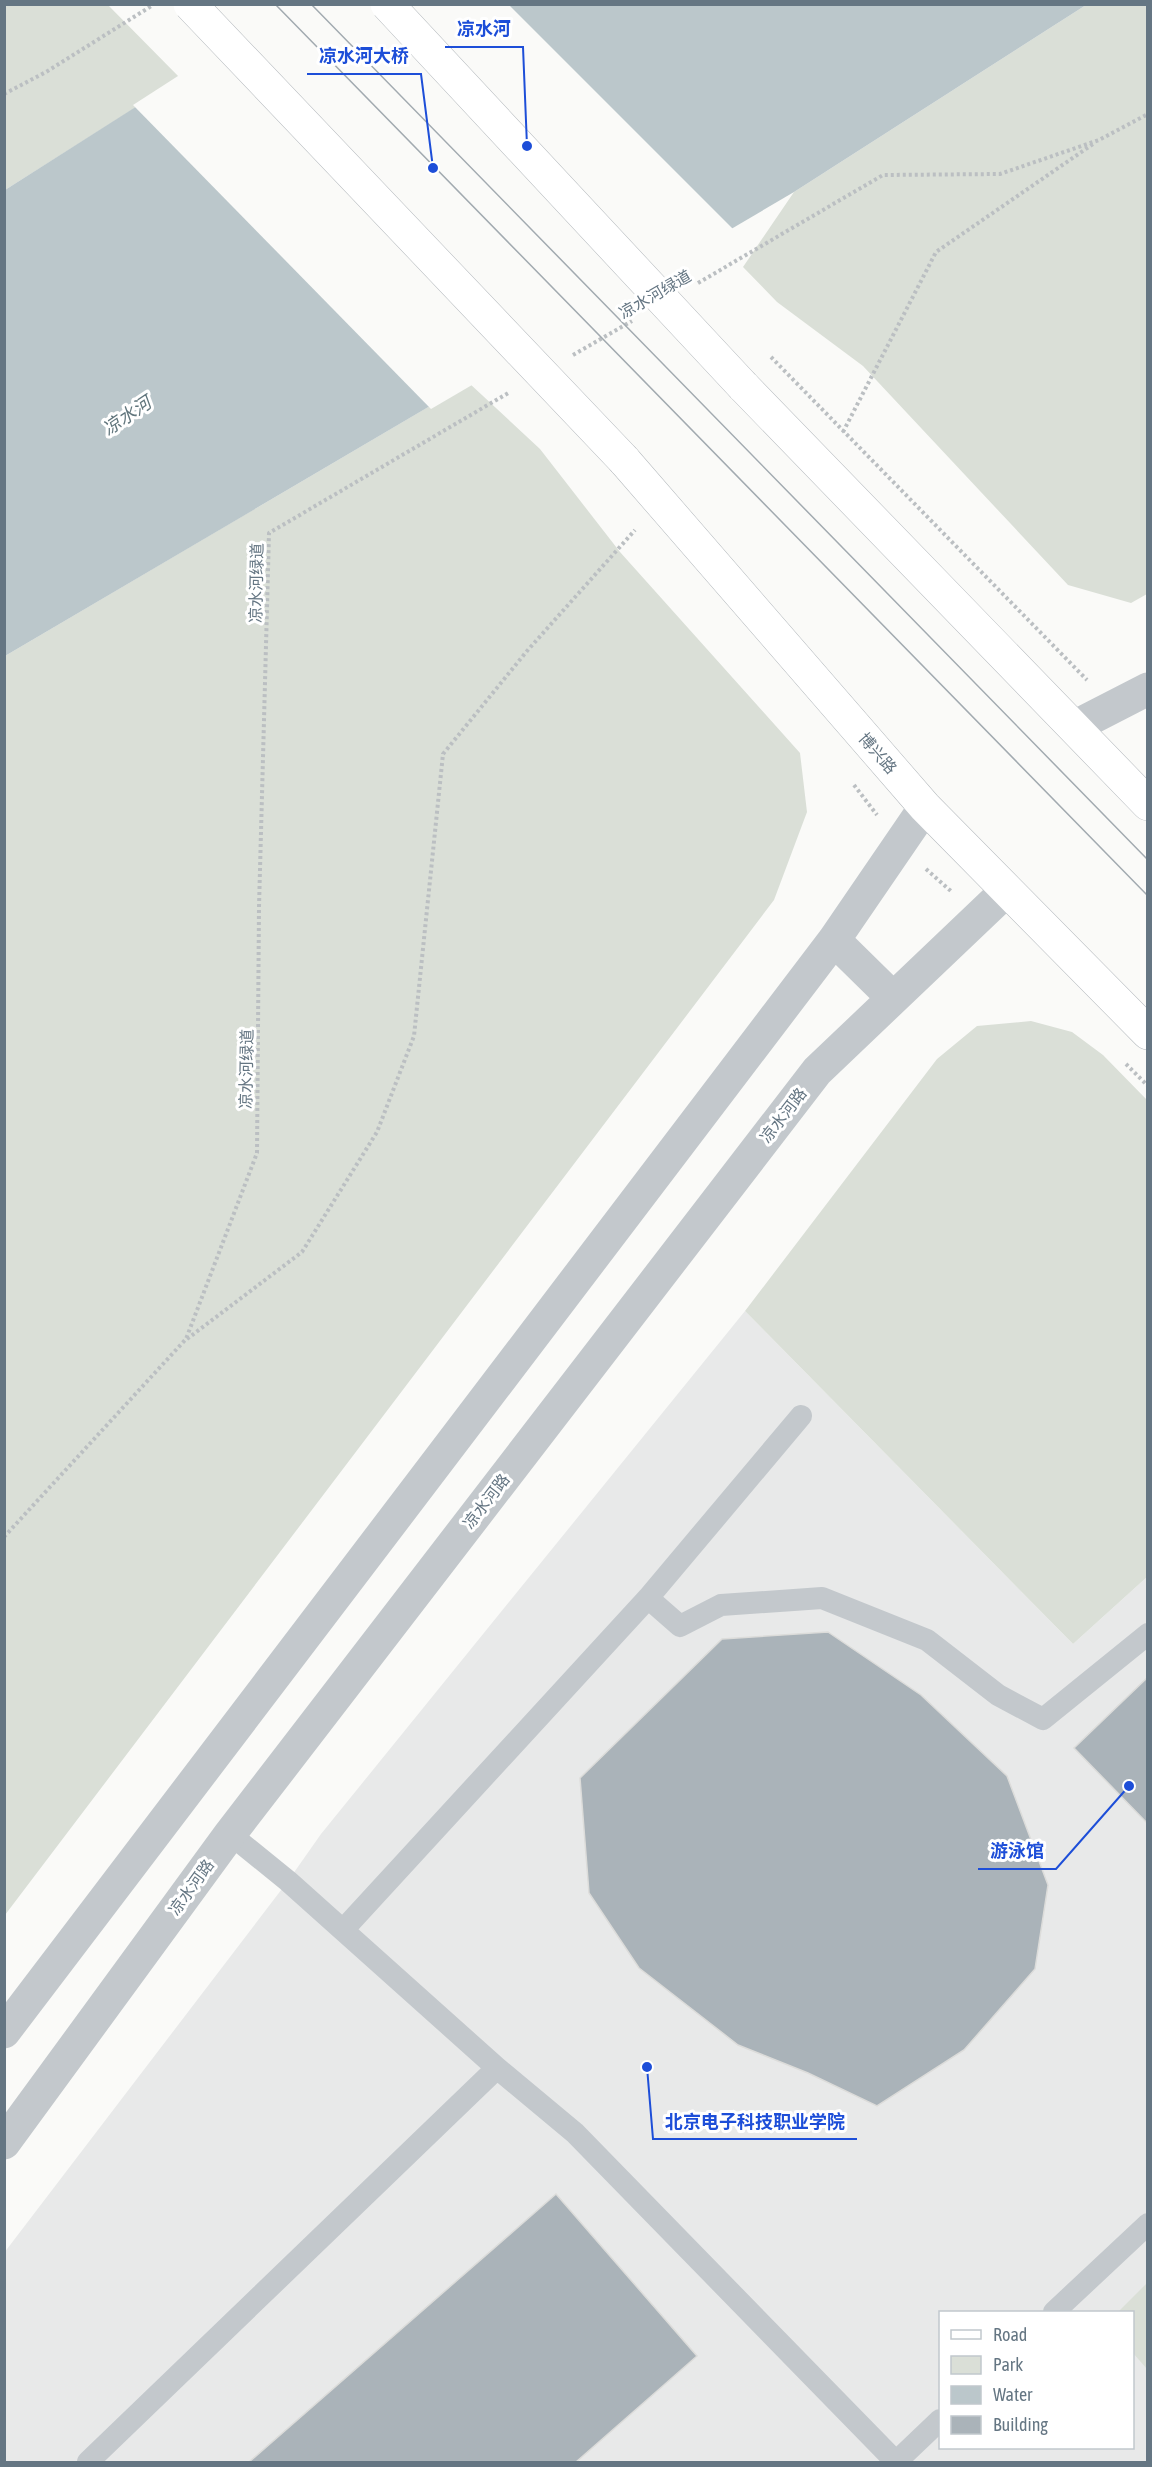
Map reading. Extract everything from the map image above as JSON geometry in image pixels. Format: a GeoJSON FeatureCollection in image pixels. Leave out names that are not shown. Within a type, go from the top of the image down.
{"type":"FeatureCollection","features":[{"type":"Feature","properties":{"kind":"main road","name":"博兴路"},"geometry":{"type":"LineString","coordinates":[[190,4],[624,460],[925,807],[1148,1033]]}},
{"type":"Feature","properties":{"kind":"main road"},"geometry":{"type":"LineString","coordinates":[[387,4],[743,386],[1144,796]]}},
{"type":"Feature","properties":{"kind":"street"},"geometry":{"type":"LineString","coordinates":[[1074,726],[1148,689]]}},
{"type":"Feature","properties":{"kind":"street"},"geometry":{"type":"LineString","coordinates":[[4,2032],[834,940],[925,807]]}},
{"type":"Feature","properties":{"kind":"street","name":"凉水河路"},"geometry":{"type":"LineString","coordinates":[[4,2143],[230,1834],[817,1071],[1006,891]]}},
{"type":"Feature","properties":{"kind":"street"},"geometry":{"type":"LineString","coordinates":[[834,940],[893,998]]}},
{"type":"Feature","properties":{"kind":"lane"},"geometry":{"type":"LineString","coordinates":[[343,1930],[648,1598],[801,1416]]}},
{"type":"Feature","properties":{"kind":"lane"},"geometry":{"type":"LineString","coordinates":[[648,1598],[680,1626],[721,1605],[822,1598],[927,1640],[998,1695],[1042,1719],[1148,1634]]}},
{"type":"Feature","properties":{"kind":"lane"},"geometry":{"type":"LineString","coordinates":[[230,1834],[288,1881],[497,2068],[575,2133],[896,2463],[939,2421]]}},
{"type":"Feature","properties":{"kind":"lane"},"geometry":{"type":"LineString","coordinates":[[88,2463],[497,2068]]}},
{"type":"Feature","properties":{"kind":"lane"},"geometry":{"type":"LineString","coordinates":[[1056,2311],[1148,2224]]}},
{"type":"Feature","properties":{"kind":"path"},"geometry":{"type":"LineString","coordinates":[[4,93],[46,72],[153,4]]}},
{"type":"Feature","properties":{"kind":"path","name":"凉水河绿道"},"geometry":{"type":"LineString","coordinates":[[688,288],[883,175],[1000,174],[1099,140],[1148,114]]}},
{"type":"Feature","properties":{"kind":"path"},"geometry":{"type":"LineString","coordinates":[[843,432],[936,252],[1099,140]]}},
{"type":"Feature","properties":{"kind":"path","name":"凉水河绿道"},"geometry":{"type":"LineString","coordinates":[[566,360],[637,318]]}},
{"type":"Feature","properties":{"kind":"path"},"geometry":{"type":"LineString","coordinates":[[763,350],[1113,706]]}},
{"type":"Feature","properties":{"kind":"path","name":"凉水河绿道"},"geometry":{"type":"LineString","coordinates":[[4,1538],[186,1339],[257,1153],[259,907],[269,533],[514,390]]}},
{"type":"Feature","properties":{"kind":"path"},"geometry":{"type":"LineString","coordinates":[[186,1339],[302,1252],[377,1132],[414,1036],[443,754],[527,651],[637,528]]}},
{"type":"Feature","properties":{"kind":"shaded area"},"geometry":{"type":"Polygon","coordinates":[[[745,1311],[1073,1644],[1147,1577],[1147,2462],[5,2462],[4,2253],[288,1881],[321,1834],[745,1311]]]}},
{"type":"Feature","properties":{"kind":"green space"},"geometry":{"type":"Polygon","coordinates":[[[5,5],[108,5],[181,79],[5,190],[5,5]]]}},
{"type":"Feature","properties":{"kind":"green space"},"geometry":{"type":"Polygon","coordinates":[[[1086,5],[1147,5],[1147,594],[1131,603],[1068,585],[863,366],[777,302],[743,267],[794,192],[1086,5]]]}},
{"type":"Feature","properties":{"kind":"green space"},"geometry":{"type":"Polygon","coordinates":[[[469,383],[540,449],[620,552],[800,753],[807,812],[774,900],[5,1915],[5,656],[469,383]]]}},
{"type":"Feature","properties":{"kind":"green space"},"geometry":{"type":"Polygon","coordinates":[[[1031,1021],[1072,1032],[1103,1055],[1147,1100],[1147,1577],[1073,1644],[745,1311],[937,1059],[977,1026],[1031,1021]]]}},
{"type":"Feature","properties":{"kind":"green space"},"geometry":{"type":"Polygon","coordinates":[[[1147,2283],[1147,2369],[1134,2354],[1134,2311],[1119,2311],[1147,2283]]]}},
{"type":"Feature","properties":{"kind":"water"},"geometry":{"type":"Polygon","coordinates":[[[296,5],[1086,5],[794,192],[5,656],[5,190],[296,5]]]}},
{"type":"Feature","properties":{"kind":"pier"},"geometry":{"type":"Polygon","coordinates":[[[290,4],[509,5],[735,231],[431,409],[133,105],[290,4]]]}},
{"type":"Feature","properties":{"kind":"building"},"geometry":{"type":"Polygon","coordinates":[[[828,1632],[921,1695],[1007,1776],[1048,1885],[1035,1969],[964,2050],[877,2106],[808,2073],[738,2045],[639,1968],[589,1893],[580,1778],[722,1639],[828,1632]]]}},
{"type":"Feature","properties":{"kind":"building"},"geometry":{"type":"Polygon","coordinates":[[[1148,1677],[1148,1824],[1074,1748],[1148,1677]]]}},
{"type":"Feature","properties":{"kind":"building"},"geometry":{"type":"Polygon","coordinates":[[[556,2194],[697,2356],[576,2462],[249,2462],[556,2194]]]}},
{"type":"Feature","properties":{"kind":"tram line"},"geometry":{"type":"LineString","coordinates":[[275,4],[1148,896]]}},
{"type":"Feature","properties":{"kind":"tram line"},"geometry":{"type":"LineString","coordinates":[[311,4],[1148,860]]}},
{"type":"Feature","properties":{"kind":"place","name":"凉水河"},"geometry":{"type":"Point","coordinates":[527,146]}},
{"type":"Feature","properties":{"kind":"place","name":"凉水河大桥"},"geometry":{"type":"Point","coordinates":[433,168]}},
{"type":"Feature","properties":{"kind":"place","name":"游泳馆"},"geometry":{"type":"Point","coordinates":[1129,1786]}},
{"type":"Feature","properties":{"kind":"place","name":"北京电子科技职业学院"},"geometry":{"type":"Point","coordinates":[647,2067]}}]}
